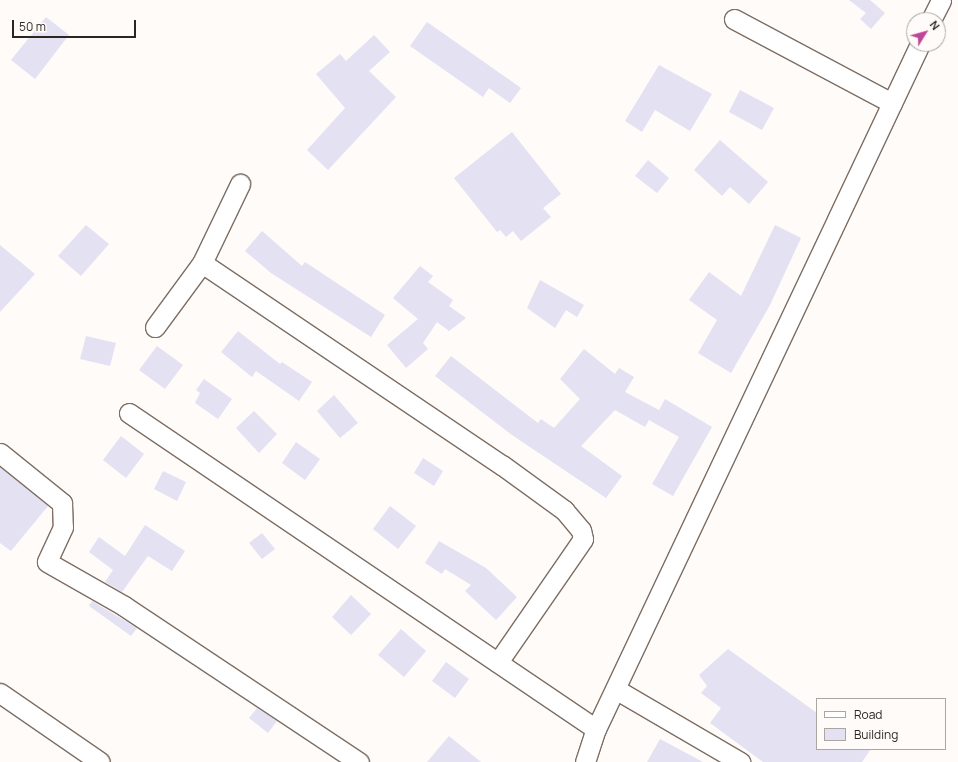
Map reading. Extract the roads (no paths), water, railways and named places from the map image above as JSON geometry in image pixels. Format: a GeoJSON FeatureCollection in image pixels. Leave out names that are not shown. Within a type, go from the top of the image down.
{"type":"FeatureCollection","features":[{"type":"Feature","properties":{"kind":"street"},"geometry":{"type":"LineString","coordinates":[[935,12],[940,0]]}},
{"type":"Feature","properties":{"kind":"street"},"geometry":{"type":"LineString","coordinates":[[734,19],[892,103]]}},
{"type":"Feature","properties":{"kind":"street"},"geometry":{"type":"LineString","coordinates":[[585,762],[596,729],[617,690],[916,52]]}},
{"type":"Feature","properties":{"kind":"street"},"geometry":{"type":"LineString","coordinates":[[155,327],[202,263],[240,184]]}},
{"type":"Feature","properties":{"kind":"street"},"geometry":{"type":"LineString","coordinates":[[202,263],[502,465],[564,510],[581,530],[583,539],[498,662]]}},
{"type":"Feature","properties":{"kind":"street"},"geometry":{"type":"LineString","coordinates":[[129,414],[596,729]]}},
{"type":"Feature","properties":{"kind":"street"},"geometry":{"type":"LineString","coordinates":[[0,453],[62,502],[63,527],[47,562],[124,606],[359,762]]}},
{"type":"Feature","properties":{"kind":"street"},"geometry":{"type":"LineString","coordinates":[[617,690],[740,762]]}},
{"type":"Feature","properties":{"kind":"street"},"geometry":{"type":"LineString","coordinates":[[0,693],[100,762]]}}]}
